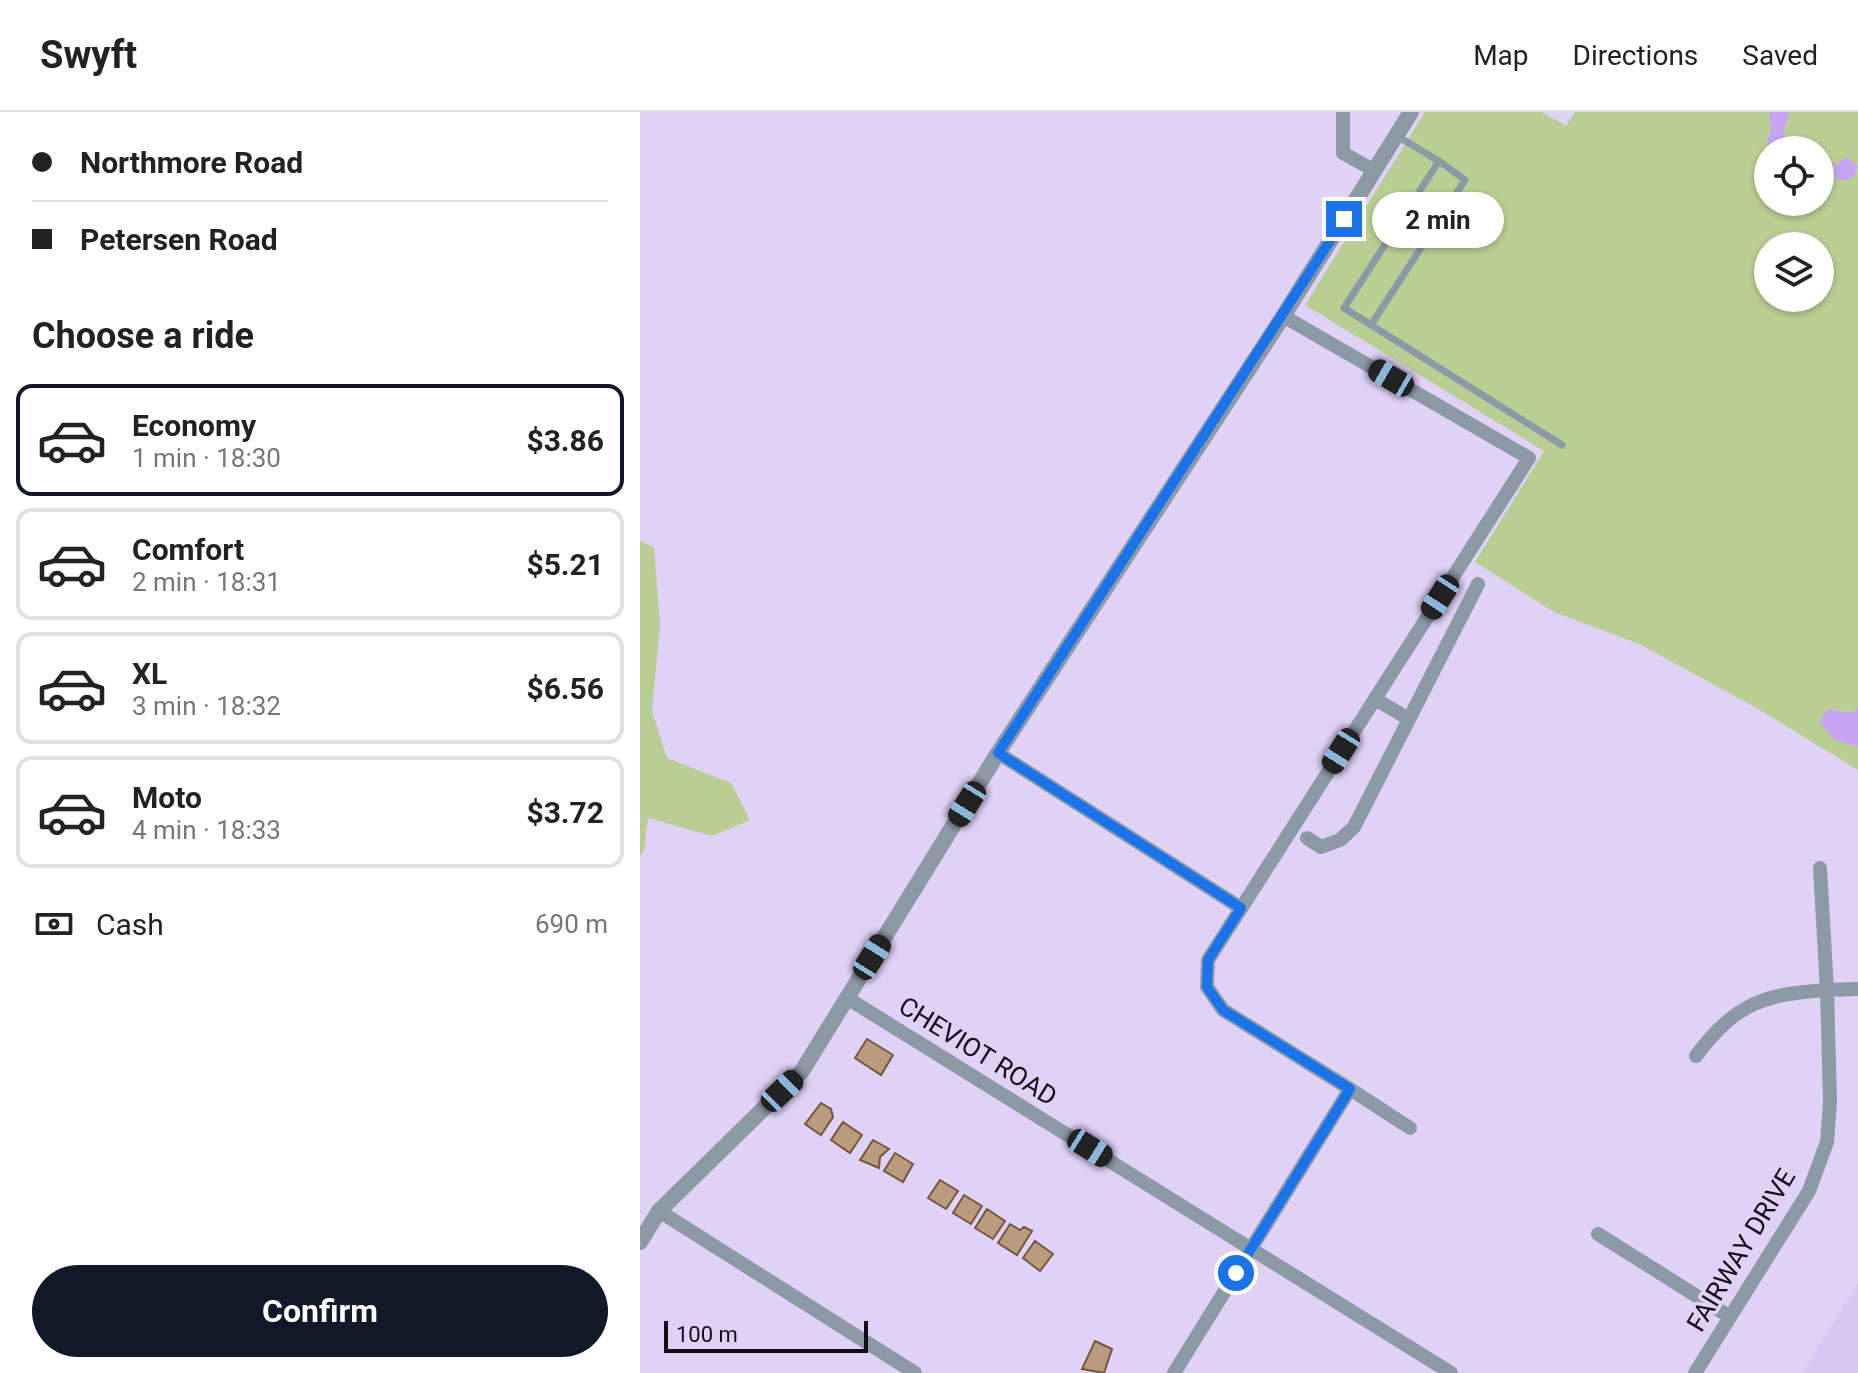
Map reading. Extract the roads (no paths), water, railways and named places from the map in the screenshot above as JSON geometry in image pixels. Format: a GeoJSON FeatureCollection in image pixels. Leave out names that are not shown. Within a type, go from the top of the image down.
{"type":"FeatureCollection","features":[{"type":"Feature","properties":{"kind":"street"},"geometry":{"type":"LineString","coordinates":[[1343,112],[1343,153],[1375,171]]}},
{"type":"Feature","properties":{"kind":"street"},"geometry":{"type":"LineString","coordinates":[[640,1242],[659,1211],[802,1071],[998,753],[1283,316],[1411,112]]}},
{"type":"Feature","properties":{"kind":"street"},"geometry":{"type":"LineString","coordinates":[[1283,316],[1529,458],[1208,960],[1207,987],[1223,1010],[1410,1128]]}},
{"type":"Feature","properties":{"kind":"street"},"geometry":{"type":"LineString","coordinates":[[1307,838],[1321,847],[1340,840],[1354,827],[1478,584]]}},
{"type":"Feature","properties":{"kind":"street"},"geometry":{"type":"LineString","coordinates":[[1375,699],[1409,719]]}},
{"type":"Feature","properties":{"kind":"street"},"geometry":{"type":"LineString","coordinates":[[998,753],[1241,908]]}},
{"type":"Feature","properties":{"kind":"street","name":"FAIRWAY DRIVE"},"geometry":{"type":"LineString","coordinates":[[1695,1373],[1809,1191],[1827,1142],[1830,1102],[1820,868]]}},
{"type":"Feature","properties":{"kind":"street"},"geometry":{"type":"LineString","coordinates":[[1696,1056],[1716,1028],[1743,1008],[1785,993],[1858,989]]}},
{"type":"Feature","properties":{"kind":"street","name":"CHEVIOT ROAD"},"geometry":{"type":"LineString","coordinates":[[847,998],[1451,1373]]}},
{"type":"Feature","properties":{"kind":"street"},"geometry":{"type":"LineString","coordinates":[[1174,1373],[1350,1089]]}},
{"type":"Feature","properties":{"kind":"street"},"geometry":{"type":"LineString","coordinates":[[659,1211],[915,1373]]}},
{"type":"Feature","properties":{"kind":"street"},"geometry":{"type":"LineString","coordinates":[[1598,1234],[1730,1317]]}},
{"type":"Feature","properties":{"kind":"lane"},"geometry":{"type":"LineString","coordinates":[[1371,325],[1465,180],[1397,136]]}},
{"type":"Feature","properties":{"kind":"lane"},"geometry":{"type":"LineString","coordinates":[[1439,161],[1344,308],[1562,445]]}}]}
